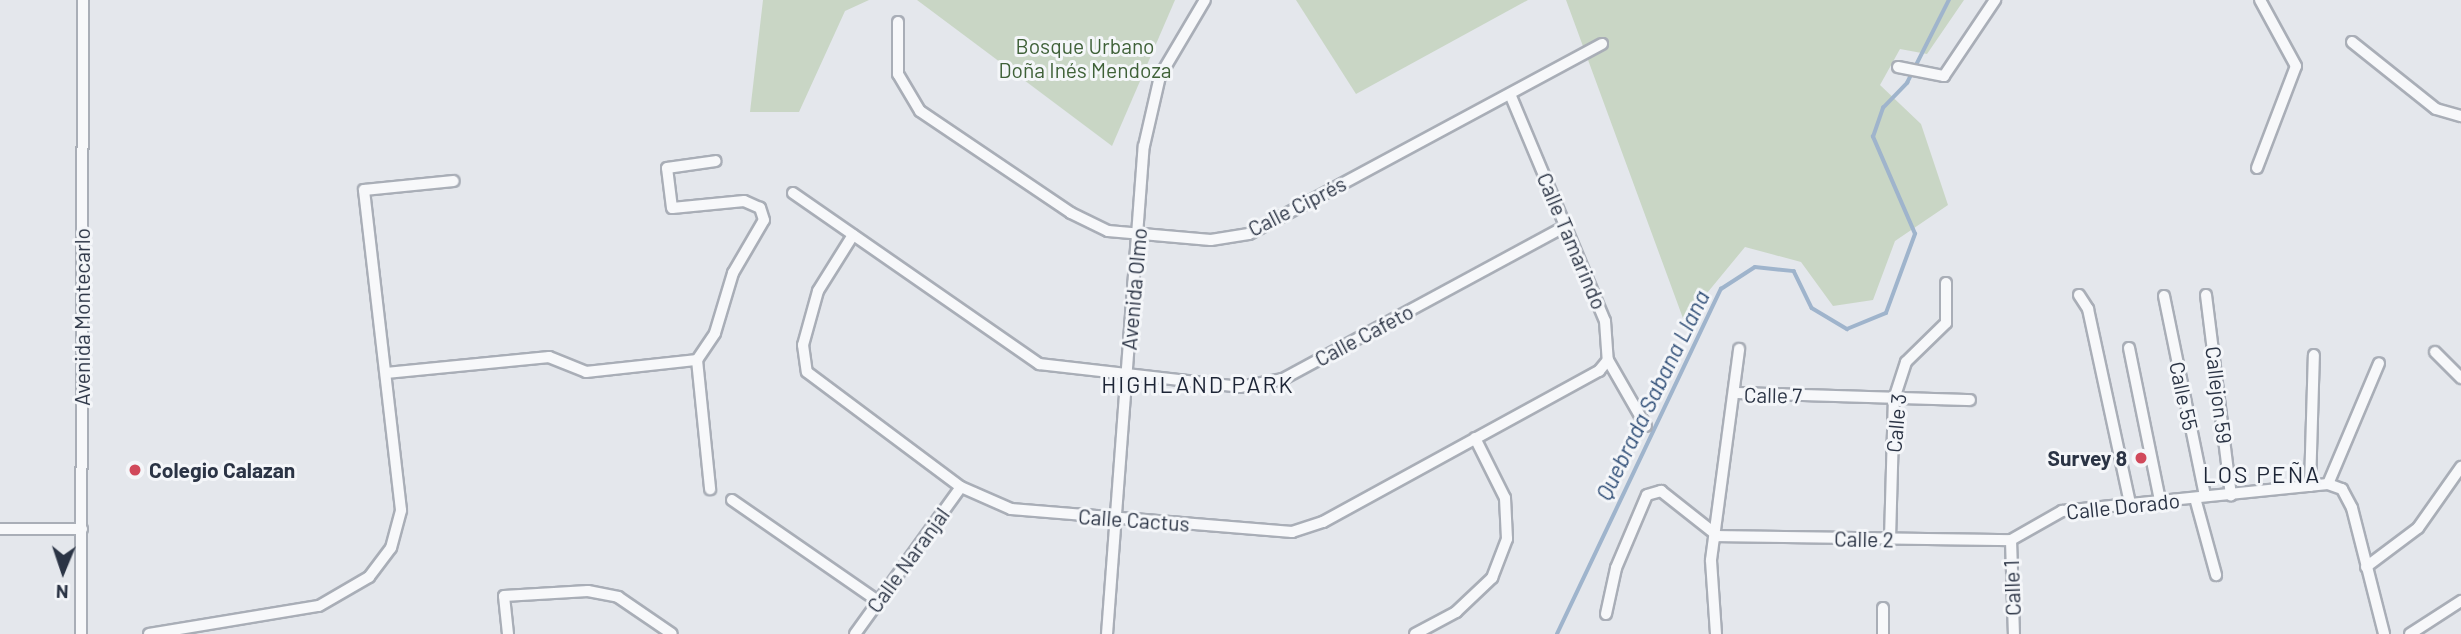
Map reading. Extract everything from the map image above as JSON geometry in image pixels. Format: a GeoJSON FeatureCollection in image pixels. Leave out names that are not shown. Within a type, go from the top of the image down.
{"type":"FeatureCollection","features":[{"type":"Feature","properties":{"kind":"street","name":"Avenida Montecarlo"},"geometry":{"type":"LineString","coordinates":[[81,634],[83,0]]}},
{"type":"Feature","properties":{"kind":"street","name":"Avenida Olmo"},"geometry":{"type":"LineString","coordinates":[[1107,634],[1113,520],[1139,234],[1144,146],[1160,76],[1205,0]]}},
{"type":"Feature","properties":{"kind":"street"},"geometry":{"type":"LineString","coordinates":[[1898,68],[1944,76],[1995,0]]}},
{"type":"Feature","properties":{"kind":"street"},"geometry":{"type":"LineString","coordinates":[[2257,168],[2296,65],[2260,0]]}},
{"type":"Feature","properties":{"kind":"street","name":"Calle Ciprés"},"geometry":{"type":"LineString","coordinates":[[898,22],[898,74],[920,111],[1072,213],[1108,230],[1211,240],[1249,233],[1602,44]]}},
{"type":"Feature","properties":{"kind":"street"},"geometry":{"type":"LineString","coordinates":[[2352,42],[2436,109],[2461,116]]}},
{"type":"Feature","properties":{"kind":"street","name":"Calle Tamarindo"},"geometry":{"type":"LineString","coordinates":[[1510,94],[1605,321],[1608,360],[1646,425]]}},
{"type":"Feature","properties":{"kind":"street"},"geometry":{"type":"LineString","coordinates":[[710,489],[697,360],[715,333],[733,273],[764,220],[760,208],[744,201],[671,208],[667,168],[716,161]]}},
{"type":"Feature","properties":{"kind":"street"},"geometry":{"type":"LineString","coordinates":[[149,634],[319,606],[369,577],[391,548],[401,510],[364,190],[454,181]]}},
{"type":"Feature","properties":{"kind":"street","name":"Calle Cafeto"},"geometry":{"type":"LineString","coordinates":[[793,193],[1039,364],[1240,387],[1283,379],[1566,226]]}},
{"type":"Feature","properties":{"kind":"street","name":"Calle Cactus"},"geometry":{"type":"LineString","coordinates":[[853,235],[818,291],[803,345],[807,372],[961,487],[1011,509],[1113,520],[1292,532],[1323,522],[1599,371],[1608,360]]}},
{"type":"Feature","properties":{"kind":"street","name":"Calle 3"},"geometry":{"type":"LineString","coordinates":[[1890,539],[1894,400],[1906,362],[1947,323],[1946,283]]}},
{"type":"Feature","properties":{"kind":"street"},"geometry":{"type":"LineString","coordinates":[[2079,295],[2088,309],[2130,503]]}},
{"type":"Feature","properties":{"kind":"street","name":"Callejon 59"},"geometry":{"type":"LineString","coordinates":[[2206,295],[2231,495]]}},
{"type":"Feature","properties":{"kind":"street","name":"Calle 55"},"geometry":{"type":"LineString","coordinates":[[2164,296],[2216,575]]}},
{"type":"Feature","properties":{"kind":"street"},"geometry":{"type":"LineString","coordinates":[[2129,348],[2160,500]]}},
{"type":"Feature","properties":{"kind":"street"},"geometry":{"type":"LineString","coordinates":[[1734,393],[1739,349]]}},
{"type":"Feature","properties":{"kind":"street"},"geometry":{"type":"LineString","coordinates":[[2435,352],[2461,378]]}},
{"type":"Feature","properties":{"kind":"street"},"geometry":{"type":"LineString","coordinates":[[2310,486],[2314,355]]}},
{"type":"Feature","properties":{"kind":"street"},"geometry":{"type":"LineString","coordinates":[[386,373],[549,357],[586,372],[697,360]]}},
{"type":"Feature","properties":{"kind":"street"},"geometry":{"type":"LineString","coordinates":[[2379,363],[2328,484],[2342,489],[2351,508],[2384,634]]}},
{"type":"Feature","properties":{"kind":"street","name":"Calle 7"},"geometry":{"type":"LineString","coordinates":[[1716,634],[1711,560],[1718,536],[1734,393],[1894,400],[1970,400]]}},
{"type":"Feature","properties":{"kind":"street"},"geometry":{"type":"LineString","coordinates":[[1415,634],[1456,611],[1492,578],[1507,539],[1505,498],[1475,438]]}},
{"type":"Feature","properties":{"kind":"street"},"geometry":{"type":"LineString","coordinates":[[2366,567],[2418,528],[2461,467]]}},
{"type":"Feature","properties":{"kind":"street","name":"Calle Dorado"},"geometry":{"type":"LineString","coordinates":[[2044,519],[2130,503],[2328,484]]}},
{"type":"Feature","properties":{"kind":"street","name":"Calle Naranjal"},"geometry":{"type":"LineString","coordinates":[[855,634],[961,487]]}},
{"type":"Feature","properties":{"kind":"street"},"geometry":{"type":"LineString","coordinates":[[1606,614],[1616,568],[1647,495],[1661,491],[1718,536]]}},
{"type":"Feature","properties":{"kind":"street"},"geometry":{"type":"LineString","coordinates":[[732,500],[878,601]]}},
{"type":"Feature","properties":{"kind":"street","name":"Calle 1"},"geometry":{"type":"LineString","coordinates":[[2014,634],[2011,540],[2044,519]]}},
{"type":"Feature","properties":{"kind":"street"},"geometry":{"type":"LineString","coordinates":[[0,529],[82,529]]}},
{"type":"Feature","properties":{"kind":"street","name":"Calle 2"},"geometry":{"type":"LineString","coordinates":[[1718,536],[2011,540]]}},
{"type":"Feature","properties":{"kind":"street"},"geometry":{"type":"LineString","coordinates":[[508,634],[505,596],[588,591],[618,597],[672,634]]}},
{"type":"Feature","properties":{"kind":"street"},"geometry":{"type":"LineString","coordinates":[[2410,634],[2461,601]]}},
{"type":"Feature","properties":{"kind":"street"},"geometry":{"type":"LineString","coordinates":[[1883,608],[1883,634]]}},
{"type":"Feature","properties":{"kind":"green space"},"geometry":{"type":"Polygon","coordinates":[[[763,0],[869,0],[845,11],[799,112],[750,112],[763,0]]]}},
{"type":"Feature","properties":{"kind":"green space","name":"Bosque Urbano Doña Inés Mendoza"},"geometry":{"type":"Polygon","coordinates":[[[917,0],[1175,0],[1112,146],[917,0]]]}},
{"type":"Feature","properties":{"kind":"green space"},"geometry":{"type":"Polygon","coordinates":[[[1296,0],[1528,0],[1356,94],[1296,0]]]}},
{"type":"Feature","properties":{"kind":"green space"},"geometry":{"type":"Polygon","coordinates":[[[1566,0],[1964,0],[1927,54],[1900,49],[1880,85],[1921,124],[1948,205],[1895,241],[1873,300],[1833,306],[1801,262],[1745,247],[1684,321],[1566,0]]]}},
{"type":"Feature","properties":{"kind":"waterway","name":"Quebrada Sabana Llana"},"geometry":{"type":"LineString","coordinates":[[1557,634],[1721,289],[1755,267],[1794,271],[1812,308],[1847,329],[1886,313],[1915,234],[1873,137],[1883,108],[1907,83],[1949,0]]}},
{"type":"Feature","properties":{"kind":"place","name":"Survey 8"},"geometry":{"type":"Point","coordinates":[2141,458]}},
{"type":"Feature","properties":{"kind":"place","name":"Colegio Calazan"},"geometry":{"type":"Point","coordinates":[135,470]}},
{"type":"Feature","properties":{"kind":"district","name":"HIGHLAND PARK"},"geometry":{"type":"Point","coordinates":[1198,384]}},
{"type":"Feature","properties":{"kind":"district","name":"LOS PEÑA"},"geometry":{"type":"Point","coordinates":[2262,474]}}]}
